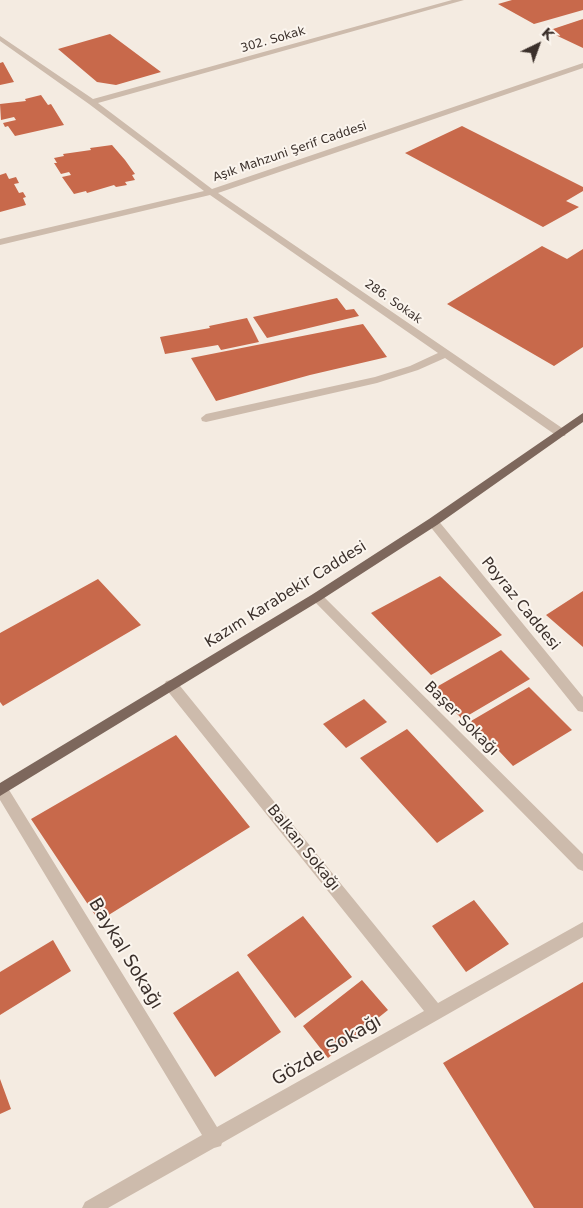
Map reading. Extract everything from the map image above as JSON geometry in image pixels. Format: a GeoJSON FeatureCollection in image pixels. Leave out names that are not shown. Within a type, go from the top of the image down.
{"type":"FeatureCollection","features":[{"type":"Feature","properties":{"kind":"main road","name":"Kazım Karabekir Caddesi"},"geometry":{"type":"LineString","coordinates":[[0,789],[317,597],[433,522],[583,417]]}},
{"type":"Feature","properties":{"kind":"street","name":"302. Sokak"},"geometry":{"type":"LineString","coordinates":[[92,102],[460,0]]}},
{"type":"Feature","properties":{"kind":"street","name":"286. Sokak"},"geometry":{"type":"LineString","coordinates":[[0,38],[92,102],[211,192],[561,433]]}},
{"type":"Feature","properties":{"kind":"street","name":"Aşık Mahzuni Şerif Caddesi"},"geometry":{"type":"LineString","coordinates":[[0,242],[211,192],[583,65]]}},
{"type":"Feature","properties":{"kind":"street"},"geometry":{"type":"LineString","coordinates":[[206,418],[377,380],[414,368],[446,354]]}},
{"type":"Feature","properties":{"kind":"street","name":"Poyraz Caddesi"},"geometry":{"type":"LineString","coordinates":[[433,522],[583,707]]}},
{"type":"Feature","properties":{"kind":"street","name":"Başer Sokağı"},"geometry":{"type":"LineString","coordinates":[[317,597],[583,864]]}},
{"type":"Feature","properties":{"kind":"street","name":"Balkan Sokağı"},"geometry":{"type":"LineString","coordinates":[[171,685],[435,1012]]}},
{"type":"Feature","properties":{"kind":"street","name":"Baykal Sokağı"},"geometry":{"type":"LineString","coordinates":[[0,789],[215,1140]]}},
{"type":"Feature","properties":{"kind":"street","name":"Gözde Sokağı"},"geometry":{"type":"LineString","coordinates":[[92,1208],[215,1140],[435,1012],[583,929]]}},
{"type":"Feature","properties":{"kind":"building"},"geometry":{"type":"Polygon","coordinates":[[[512,0],[583,0],[583,10],[534,24],[498,4],[512,0]]]}},
{"type":"Feature","properties":{"kind":"building"},"geometry":{"type":"Polygon","coordinates":[[[583,19],[583,48],[547,31],[583,19]]]}},
{"type":"Feature","properties":{"kind":"building"},"geometry":{"type":"Polygon","coordinates":[[[110,34],[161,72],[116,85],[97,82],[58,49],[110,34]]]}},
{"type":"Feature","properties":{"kind":"building"},"geometry":{"type":"Polygon","coordinates":[[[3,62],[14,82],[0,85],[0,63],[3,62]]]}},
{"type":"Feature","properties":{"kind":"building"},"geometry":{"type":"Polygon","coordinates":[[[41,95],[48,105],[51,104],[64,125],[15,136],[8,126],[5,127],[3,123],[16,120],[14,117],[1,120],[0,104],[26,101],[25,99],[41,95]]]}},
{"type":"Feature","properties":{"kind":"building"},"geometry":{"type":"Polygon","coordinates":[[[462,126],[583,187],[583,191],[566,201],[579,207],[543,227],[405,153],[462,126]]]}},
{"type":"Feature","properties":{"kind":"building"},"geometry":{"type":"Polygon","coordinates":[[[112,145],[135,174],[132,175],[135,180],[125,182],[127,185],[116,187],[114,185],[87,193],[86,191],[74,194],[62,177],[71,175],[69,172],[61,174],[54,163],[57,163],[54,158],[64,156],[63,154],[112,145]]]}},
{"type":"Feature","properties":{"kind":"building"},"geometry":{"type":"Polygon","coordinates":[[[6,173],[9,179],[16,177],[19,183],[14,184],[19,193],[23,192],[26,197],[23,198],[26,205],[0,212],[0,175],[6,173]]]}},
{"type":"Feature","properties":{"kind":"building"},"geometry":{"type":"Polygon","coordinates":[[[542,246],[567,259],[583,249],[583,347],[554,366],[447,304],[542,246]]]}},
{"type":"Feature","properties":{"kind":"building"},"geometry":{"type":"Polygon","coordinates":[[[337,298],[346,310],[354,309],[359,316],[267,338],[253,317],[337,298]]]}},
{"type":"Feature","properties":{"kind":"building"},"geometry":{"type":"Polygon","coordinates":[[[247,318],[259,342],[221,350],[218,345],[165,354],[160,337],[210,328],[209,326],[247,318]]]}},
{"type":"Feature","properties":{"kind":"building"},"geometry":{"type":"Polygon","coordinates":[[[363,324],[387,357],[310,375],[216,401],[191,358],[363,324]]]}},
{"type":"Feature","properties":{"kind":"building"},"geometry":{"type":"Polygon","coordinates":[[[440,576],[502,635],[431,675],[371,613],[440,576]]]}},
{"type":"Feature","properties":{"kind":"building"},"geometry":{"type":"Polygon","coordinates":[[[98,579],[141,625],[3,706],[0,702],[0,633],[98,579]]]}},
{"type":"Feature","properties":{"kind":"building"},"geometry":{"type":"Polygon","coordinates":[[[583,591],[583,647],[546,615],[583,591]]]}},
{"type":"Feature","properties":{"kind":"building"},"geometry":{"type":"Polygon","coordinates":[[[501,650],[530,679],[462,719],[433,689],[501,650]]]}},
{"type":"Feature","properties":{"kind":"building"},"geometry":{"type":"Polygon","coordinates":[[[529,687],[572,730],[513,766],[471,721],[529,687]]]}},
{"type":"Feature","properties":{"kind":"building"},"geometry":{"type":"Polygon","coordinates":[[[364,699],[387,722],[346,748],[323,724],[364,699]]]}},
{"type":"Feature","properties":{"kind":"building"},"geometry":{"type":"Polygon","coordinates":[[[407,729],[484,811],[437,843],[360,758],[407,729]]]}},
{"type":"Feature","properties":{"kind":"building"},"geometry":{"type":"Polygon","coordinates":[[[176,735],[250,827],[99,921],[31,819],[176,735]]]}},
{"type":"Feature","properties":{"kind":"building"},"geometry":{"type":"Polygon","coordinates":[[[474,900],[509,944],[466,972],[432,926],[474,900]]]}},
{"type":"Feature","properties":{"kind":"building"},"geometry":{"type":"Polygon","coordinates":[[[303,916],[352,977],[295,1018],[247,955],[303,916]]]}},
{"type":"Feature","properties":{"kind":"building"},"geometry":{"type":"Polygon","coordinates":[[[53,940],[71,971],[0,1015],[0,972],[53,940]]]}},
{"type":"Feature","properties":{"kind":"building"},"geometry":{"type":"Polygon","coordinates":[[[238,971],[281,1032],[215,1077],[173,1013],[238,971]]]}},
{"type":"Feature","properties":{"kind":"building"},"geometry":{"type":"Polygon","coordinates":[[[362,980],[388,1010],[328,1058],[303,1026],[362,980]]]}},
{"type":"Feature","properties":{"kind":"building"},"geometry":{"type":"Polygon","coordinates":[[[583,982],[583,1208],[534,1208],[443,1063],[583,982]]]}},
{"type":"Feature","properties":{"kind":"building"},"geometry":{"type":"Polygon","coordinates":[[[0,1079],[11,1109],[0,1114],[0,1079]]]}}]}
